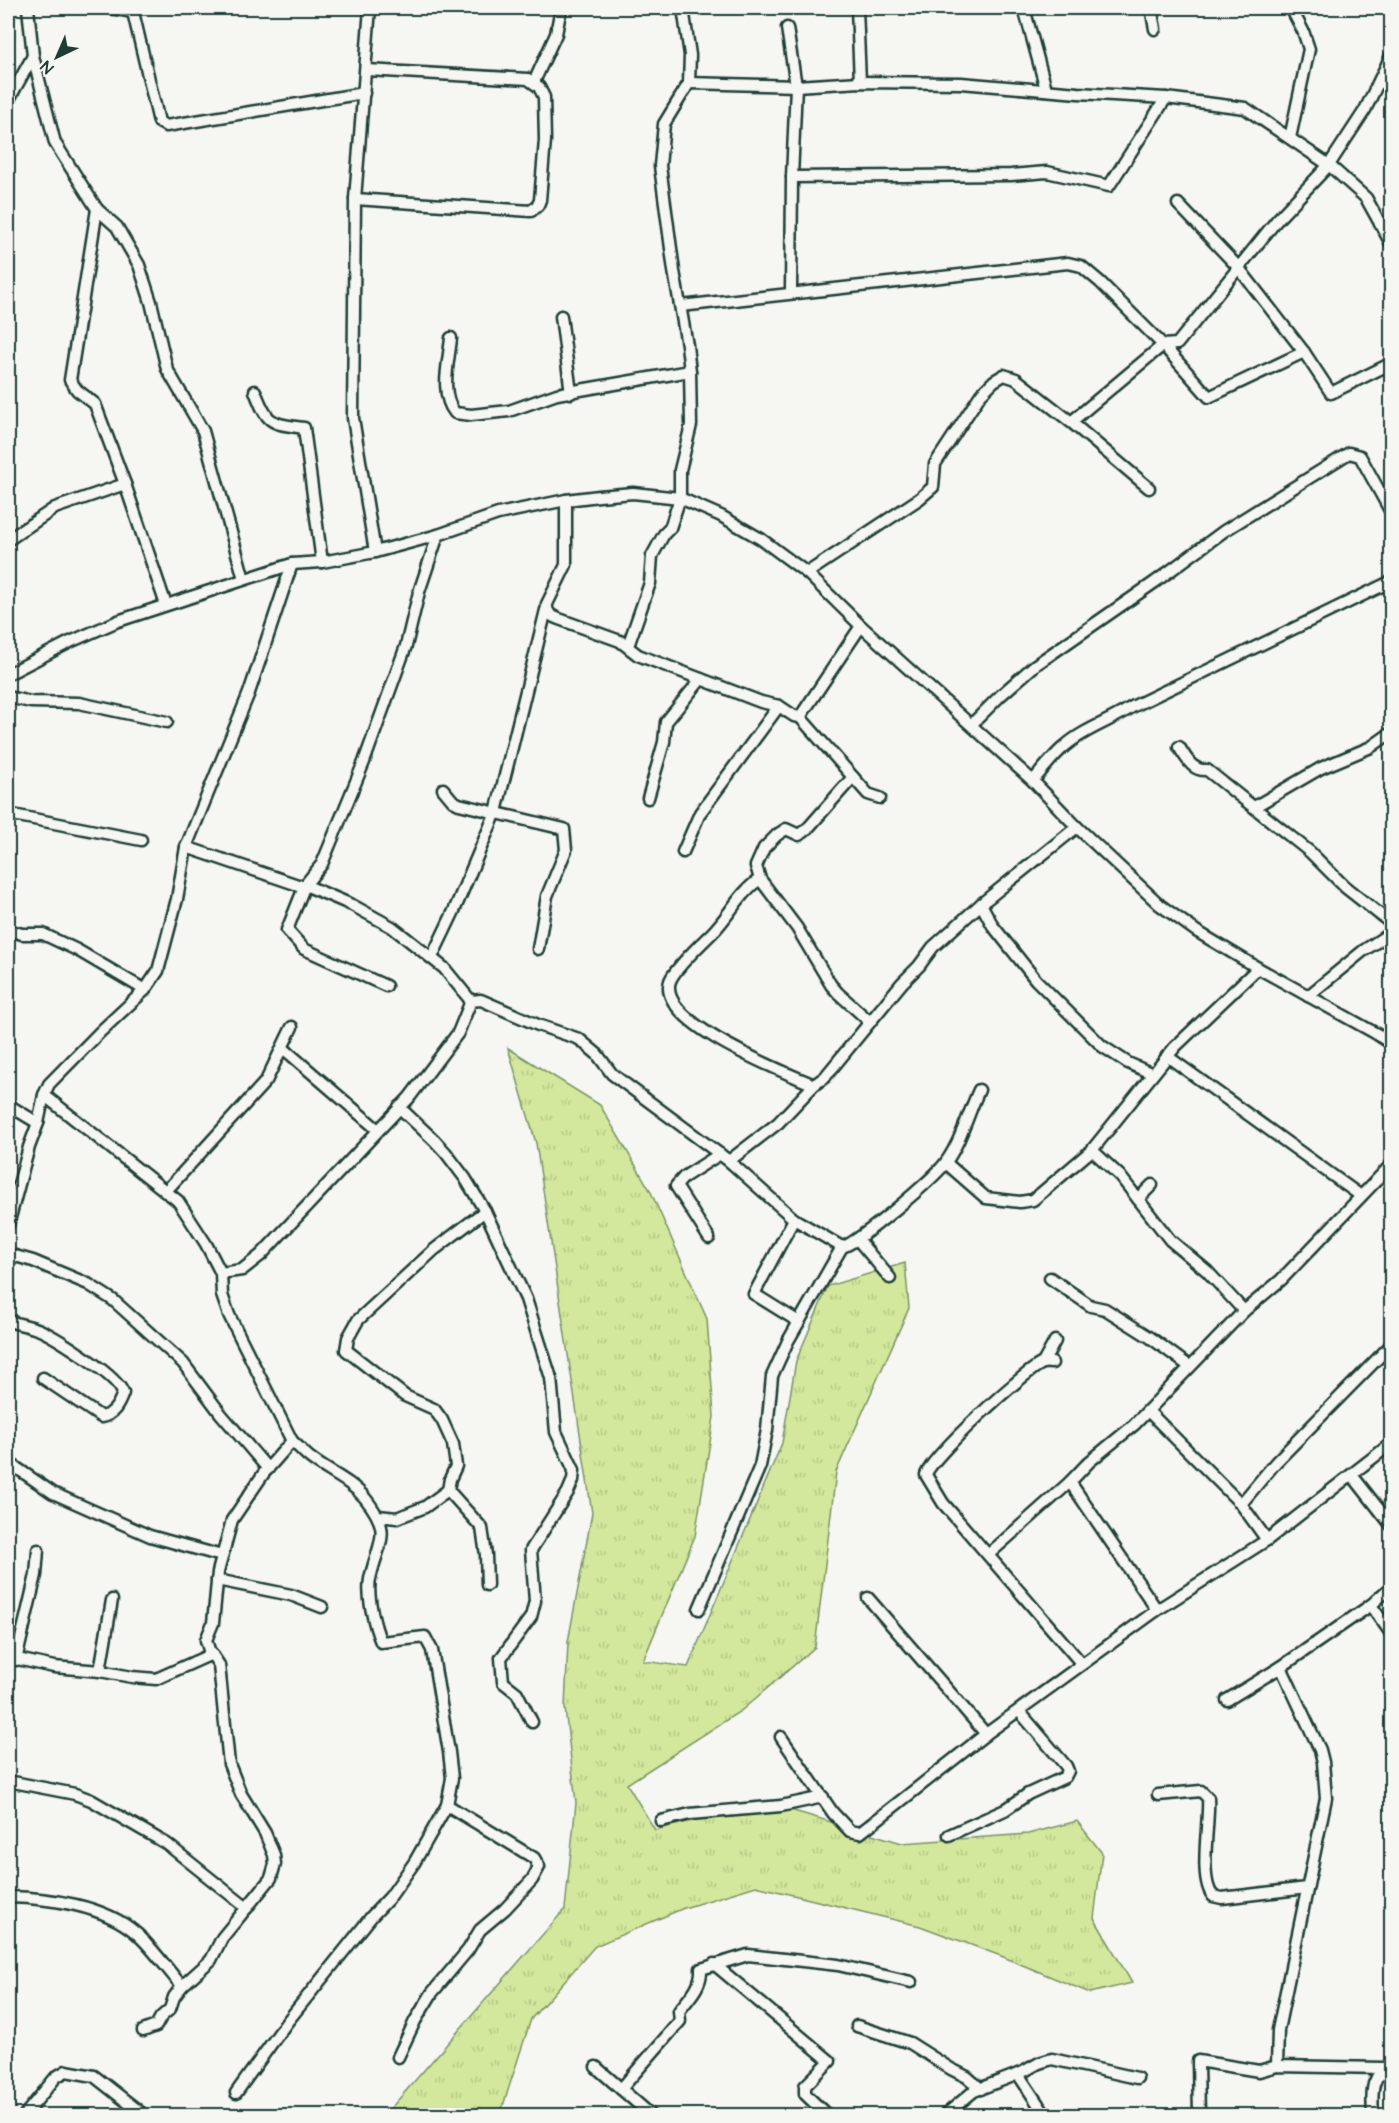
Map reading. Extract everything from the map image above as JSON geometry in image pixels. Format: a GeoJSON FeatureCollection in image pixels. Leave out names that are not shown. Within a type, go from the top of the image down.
{"type":"FeatureCollection","features":[{"type":"Feature","properties":{"kind":"street"},"geometry":{"type":"LineString","coordinates":[[28,8],[33,56],[55,143],[97,209],[117,227],[139,265],[151,302],[167,369],[203,431],[244,579]]}},
{"type":"Feature","properties":{"kind":"street"},"geometry":{"type":"LineString","coordinates":[[111,8],[133,10],[159,122],[166,126],[364,93]]}},
{"type":"Feature","properties":{"kind":"street"},"geometry":{"type":"LineString","coordinates":[[370,8],[367,70],[355,199],[353,418],[375,552]]}},
{"type":"Feature","properties":{"kind":"street"},"geometry":{"type":"LineString","coordinates":[[534,82],[556,34],[561,8]]}},
{"type":"Feature","properties":{"kind":"street"},"geometry":{"type":"LineString","coordinates":[[628,646],[650,583],[652,556],[664,534],[670,528],[680,498],[680,470],[687,450],[691,425],[690,371],[660,166],[664,124],[689,83],[690,55],[683,8]]}},
{"type":"Feature","properties":{"kind":"street"},"geometry":{"type":"LineString","coordinates":[[857,8],[860,82]]}},
{"type":"Feature","properties":{"kind":"street"},"geometry":{"type":"LineString","coordinates":[[1024,8],[1046,89]]}},
{"type":"Feature","properties":{"kind":"street"},"geometry":{"type":"LineString","coordinates":[[1151,8],[1155,29]]}},
{"type":"Feature","properties":{"kind":"street"},"geometry":{"type":"LineString","coordinates":[[1290,138],[1309,49],[1291,8]]}},
{"type":"Feature","properties":{"kind":"street"},"geometry":{"type":"LineString","coordinates":[[787,28],[796,86],[792,177],[791,293]]}},
{"type":"Feature","properties":{"kind":"street"},"geometry":{"type":"LineString","coordinates":[[1071,422],[1163,345],[1177,344],[1277,220],[1329,165],[1365,110],[1392,54]]}},
{"type":"Feature","properties":{"kind":"street"},"geometry":{"type":"LineString","coordinates":[[8,102],[33,56]]}},
{"type":"Feature","properties":{"kind":"street"},"geometry":{"type":"LineString","coordinates":[[355,199],[531,211],[535,209],[540,200],[545,140],[544,97],[534,82],[367,70]]}},
{"type":"Feature","properties":{"kind":"street"},"geometry":{"type":"LineString","coordinates":[[689,83],[796,86],[860,82],[961,83],[1166,98],[1245,108],[1329,165],[1366,198],[1392,245]]}},
{"type":"Feature","properties":{"kind":"street"},"geometry":{"type":"LineString","coordinates":[[792,177],[1011,175],[1047,172],[1109,186],[1166,98]]}},
{"type":"Feature","properties":{"kind":"street"},"geometry":{"type":"LineString","coordinates":[[1178,204],[1238,267],[1304,352],[1331,393],[1392,363]]}},
{"type":"Feature","properties":{"kind":"street"},"geometry":{"type":"LineString","coordinates":[[97,209],[70,380],[77,390],[95,404],[166,604]]}},
{"type":"Feature","properties":{"kind":"street"},"geometry":{"type":"LineString","coordinates":[[681,306],[1068,263],[1082,266],[1163,345],[1209,397],[1304,352]]}},
{"type":"Feature","properties":{"kind":"street"},"geometry":{"type":"LineString","coordinates":[[561,316],[571,393]]}},
{"type":"Feature","properties":{"kind":"street"},"geometry":{"type":"LineString","coordinates":[[451,338],[446,388],[448,404],[455,413],[471,415],[509,411],[557,394],[690,371]]}},
{"type":"Feature","properties":{"kind":"street"},"geometry":{"type":"LineString","coordinates":[[807,573],[919,499],[933,487],[935,464],[981,394],[1004,375],[1016,379],[1149,488]]}},
{"type":"Feature","properties":{"kind":"street"},"geometry":{"type":"LineString","coordinates":[[255,391],[264,414],[276,424],[304,428],[322,562]]}},
{"type":"Feature","properties":{"kind":"street"},"geometry":{"type":"LineString","coordinates":[[972,724],[1034,666],[1224,531],[1349,453],[1360,456],[1392,514]]}},
{"type":"Feature","properties":{"kind":"street"},"geometry":{"type":"LineString","coordinates":[[8,540],[55,508],[125,484]]}},
{"type":"Feature","properties":{"kind":"street"},"geometry":{"type":"LineString","coordinates":[[8,675],[70,642],[118,621],[292,564],[322,562],[375,552],[438,535],[498,514],[566,500],[633,493],[680,498],[721,516],[761,539],[807,573],[861,626],[1033,781],[1077,827],[1160,905],[1196,931],[1375,1032],[1392,1044]]}},
{"type":"Feature","properties":{"kind":"street"},"geometry":{"type":"LineString","coordinates":[[432,957],[496,813],[547,604],[566,565],[566,500]]}},
{"type":"Feature","properties":{"kind":"street"},"geometry":{"type":"LineString","coordinates":[[386,986],[304,949],[287,930],[305,885],[322,864],[385,709],[438,535]]}},
{"type":"Feature","properties":{"kind":"street"},"geometry":{"type":"LineString","coordinates":[[8,1225],[49,1084],[145,990],[158,971],[177,898],[186,847],[249,693],[292,564]]}},
{"type":"Feature","properties":{"kind":"street"},"geometry":{"type":"LineString","coordinates":[[1033,781],[1066,745],[1132,707],[1392,580]]}},
{"type":"Feature","properties":{"kind":"street"},"geometry":{"type":"LineString","coordinates":[[546,610],[553,617],[620,641],[638,655],[779,706],[794,716],[800,717],[868,794],[880,798]]}},
{"type":"Feature","properties":{"kind":"street"},"geometry":{"type":"LineString","coordinates":[[800,717],[861,626]]}},
{"type":"Feature","properties":{"kind":"street"},"geometry":{"type":"LineString","coordinates":[[648,798],[664,742],[666,722],[701,679]]}},
{"type":"Feature","properties":{"kind":"street"},"geometry":{"type":"LineString","coordinates":[[8,697],[31,702],[79,703],[167,722]]}},
{"type":"Feature","properties":{"kind":"street"},"geometry":{"type":"LineString","coordinates":[[683,852],[700,813],[779,706]]}},
{"type":"Feature","properties":{"kind":"street"},"geometry":{"type":"LineString","coordinates":[[1254,807],[1321,768],[1371,747],[1392,732]]}},
{"type":"Feature","properties":{"kind":"street"},"geometry":{"type":"LineString","coordinates":[[1179,747],[1199,771],[1208,770],[1310,852],[1346,887],[1392,924]]}},
{"type":"Feature","properties":{"kind":"street"},"geometry":{"type":"LineString","coordinates":[[853,777],[799,835],[786,830],[777,835],[764,848],[756,866],[760,879],[797,928],[831,985],[870,1022]]}},
{"type":"Feature","properties":{"kind":"street"},"geometry":{"type":"LineString","coordinates":[[443,789],[453,801],[459,804],[564,829],[566,850],[547,896],[538,948]]}},
{"type":"Feature","properties":{"kind":"street"},"geometry":{"type":"LineString","coordinates":[[8,814],[141,840]]}},
{"type":"Feature","properties":{"kind":"street"},"geometry":{"type":"LineString","coordinates":[[709,1238],[675,1186],[684,1177],[724,1157],[778,1123],[814,1085],[825,1077],[933,947],[981,904],[1077,827]]}},
{"type":"Feature","properties":{"kind":"street"},"geometry":{"type":"LineString","coordinates":[[186,847],[298,885],[305,885],[352,905],[392,927],[432,957],[471,1000],[481,1000],[538,1025],[579,1039],[597,1054],[612,1074],[724,1157],[795,1219],[842,1247],[858,1239],[912,1195],[946,1163],[979,1090]]}},
{"type":"Feature","properties":{"kind":"street"},"geometry":{"type":"LineString","coordinates":[[760,879],[750,886],[717,928],[691,954],[670,980],[669,992],[677,1008],[706,1033],[764,1063],[814,1085]]}},
{"type":"Feature","properties":{"kind":"street"},"geometry":{"type":"LineString","coordinates":[[981,904],[993,926],[1036,980],[1102,1046],[1128,1063],[1153,1074]]}},
{"type":"Feature","properties":{"kind":"street"},"geometry":{"type":"LineString","coordinates":[[8,930],[22,934],[43,934],[78,950],[145,990]]}},
{"type":"Feature","properties":{"kind":"street"},"geometry":{"type":"LineString","coordinates":[[1308,996],[1363,951],[1392,932]]}},
{"type":"Feature","properties":{"kind":"street"},"geometry":{"type":"LineString","coordinates":[[946,1163],[986,1198],[1020,1202],[1033,1200],[1092,1150],[1167,1056],[1258,968]]}},
{"type":"Feature","properties":{"kind":"street"},"geometry":{"type":"LineString","coordinates":[[221,1274],[242,1270],[261,1255],[415,1090],[458,1033],[471,1000]]}},
{"type":"Feature","properties":{"kind":"street"},"geometry":{"type":"LineString","coordinates":[[165,1192],[266,1081],[292,1027]]}},
{"type":"Feature","properties":{"kind":"street"},"geometry":{"type":"LineString","coordinates":[[283,1048],[378,1130]]}},
{"type":"Feature","properties":{"kind":"street"},"geometry":{"type":"LineString","coordinates":[[1167,1056],[1361,1196]]}},
{"type":"Feature","properties":{"kind":"street"},"geometry":{"type":"LineString","coordinates":[[44,1095],[177,1201],[206,1244],[221,1274],[222,1294],[229,1315],[292,1441],[308,1457],[350,1484],[364,1496],[378,1516],[383,1536],[369,1581],[373,1621],[381,1642],[425,1638],[432,1650],[452,1778],[447,1805],[414,1863],[390,1897],[287,2022],[236,2093]]}},
{"type":"Feature","properties":{"kind":"street"},"geometry":{"type":"LineString","coordinates":[[8,1105],[38,1124]]}},
{"type":"Feature","properties":{"kind":"street"},"geometry":{"type":"LineString","coordinates":[[399,1107],[446,1153],[465,1178],[484,1211],[526,1299],[551,1378],[556,1432],[574,1470],[568,1492],[531,1550],[535,1601],[531,1617],[501,1658],[503,1682],[517,1693],[532,1722]]}},
{"type":"Feature","properties":{"kind":"street"},"geometry":{"type":"LineString","coordinates":[[1092,1150],[1119,1176],[1170,1240],[1207,1271],[1244,1311]]}},
{"type":"Feature","properties":{"kind":"street"},"geometry":{"type":"LineString","coordinates":[[989,1554],[1071,1482],[1089,1462],[1134,1425],[1244,1311],[1281,1280],[1392,1164]]}},
{"type":"Feature","properties":{"kind":"street"},"geometry":{"type":"LineString","coordinates":[[1138,1199],[1152,1185]]}},
{"type":"Feature","properties":{"kind":"street"},"geometry":{"type":"LineString","coordinates":[[378,1516],[397,1518],[425,1507],[448,1490],[456,1466],[453,1444],[442,1420],[434,1410],[405,1396],[346,1350],[348,1338],[358,1320],[434,1250],[484,1211]]}},
{"type":"Feature","properties":{"kind":"street"},"geometry":{"type":"LineString","coordinates":[[795,1219],[754,1294],[799,1322]]}},
{"type":"Feature","properties":{"kind":"street"},"geometry":{"type":"LineString","coordinates":[[858,1239],[890,1278]]}},
{"type":"Feature","properties":{"kind":"street"},"geometry":{"type":"LineString","coordinates":[[699,1609],[760,1466],[767,1430],[772,1376],[799,1322],[842,1247]]}},
{"type":"Feature","properties":{"kind":"street"},"geometry":{"type":"LineString","coordinates":[[8,1254],[33,1261],[88,1284],[113,1300],[183,1363],[221,1414],[268,1469]]}},
{"type":"Feature","properties":{"kind":"street"},"geometry":{"type":"LineString","coordinates":[[1050,1278],[1091,1306],[1105,1309],[1190,1366]]}},
{"type":"Feature","properties":{"kind":"street"},"geometry":{"type":"LineString","coordinates":[[8,1321],[40,1330],[105,1371],[121,1387],[123,1393],[109,1416],[101,1417],[43,1378]]}},
{"type":"Feature","properties":{"kind":"street"},"geometry":{"type":"LineString","coordinates":[[1055,1341],[1047,1363],[1018,1380],[954,1440],[926,1471],[926,1475],[943,1503],[1082,1664]]}},
{"type":"Feature","properties":{"kind":"street"},"geometry":{"type":"LineString","coordinates":[[1241,1503],[1276,1462],[1392,1344]]}},
{"type":"Feature","properties":{"kind":"street"},"geometry":{"type":"LineString","coordinates":[[1148,1411],[1241,1503],[1267,1540]]}},
{"type":"Feature","properties":{"kind":"street"},"geometry":{"type":"LineString","coordinates":[[143,2031],[156,2026],[160,2017],[170,2009],[174,1997],[182,1986],[211,1960],[222,1938],[271,1878],[275,1864],[274,1854],[265,1833],[242,1794],[230,1764],[219,1665],[206,1640],[213,1623],[217,1580],[232,1520],[268,1469],[292,1441]]}},
{"type":"Feature","properties":{"kind":"street"},"geometry":{"type":"LineString","coordinates":[[782,1737],[823,1797],[850,1831],[860,1833],[986,1734],[1157,1610],[1267,1540],[1392,1443]]}},
{"type":"Feature","properties":{"kind":"street"},"geometry":{"type":"LineString","coordinates":[[8,1462],[52,1493],[150,1536],[222,1556]]}},
{"type":"Feature","properties":{"kind":"street"},"geometry":{"type":"LineString","coordinates":[[1352,1475],[1392,1526]]}},
{"type":"Feature","properties":{"kind":"street"},"geometry":{"type":"LineString","coordinates":[[1071,1482],[1157,1610]]}},
{"type":"Feature","properties":{"kind":"street"},"geometry":{"type":"LineString","coordinates":[[448,1490],[482,1528],[487,1585]]}},
{"type":"Feature","properties":{"kind":"street"},"geometry":{"type":"LineString","coordinates":[[38,1550],[36,1575],[12,1658],[54,1667],[156,1679],[212,1654]]}},
{"type":"Feature","properties":{"kind":"street"},"geometry":{"type":"LineString","coordinates":[[217,1580],[291,1595],[322,1607]]}},
{"type":"Feature","properties":{"kind":"street"},"geometry":{"type":"LineString","coordinates":[[1227,1700],[1281,1667],[1371,1605],[1392,1586]]}},
{"type":"Feature","properties":{"kind":"street"},"geometry":{"type":"LineString","coordinates":[[868,1598],[986,1734]]}},
{"type":"Feature","properties":{"kind":"street"},"geometry":{"type":"LineString","coordinates":[[100,1671],[112,1600]]}},
{"type":"Feature","properties":{"kind":"street"},"geometry":{"type":"LineString","coordinates":[[1371,1605],[1392,1635]]}},
{"type":"Feature","properties":{"kind":"street"},"geometry":{"type":"LineString","coordinates":[[1277,2066],[1278,2030],[1316,1841],[1326,1807],[1323,1762],[1308,1721],[1281,1667]]}},
{"type":"Feature","properties":{"kind":"street"},"geometry":{"type":"LineString","coordinates":[[949,1835],[1005,1810],[1028,1794],[1065,1778],[1068,1771],[1066,1766],[1019,1712]]}},
{"type":"Feature","properties":{"kind":"street"},"geometry":{"type":"LineString","coordinates":[[8,1781],[75,1794],[92,1800],[167,1844],[247,1908]]}},
{"type":"Feature","properties":{"kind":"street"},"geometry":{"type":"LineString","coordinates":[[1158,1795],[1201,1791],[1208,1798],[1207,1886],[1213,1896],[1222,1899],[1307,1888]]}},
{"type":"Feature","properties":{"kind":"street"},"geometry":{"type":"LineString","coordinates":[[661,1821],[690,1814],[781,1806],[823,1797]]}},
{"type":"Feature","properties":{"kind":"street"},"geometry":{"type":"LineString","coordinates":[[398,2056],[432,1993],[468,1950],[480,1930],[505,1909],[532,1880],[539,1868],[534,1858],[447,1805]]}},
{"type":"Feature","properties":{"kind":"street"},"geometry":{"type":"LineString","coordinates":[[8,1896],[65,1901],[123,1923],[137,1934],[182,1986]]}},
{"type":"Feature","properties":{"kind":"street"},"geometry":{"type":"LineString","coordinates":[[621,2089],[680,2021],[679,2011],[702,1978],[701,1969],[714,1964],[748,1955],[838,1965],[911,1983]]}},
{"type":"Feature","properties":{"kind":"street"},"geometry":{"type":"LineString","coordinates":[[714,1964],[830,2061],[805,2086],[805,2094],[828,2115]]}},
{"type":"Feature","properties":{"kind":"street"},"geometry":{"type":"LineString","coordinates":[[857,2026],[910,2043],[951,2069],[967,2076],[981,2089]]}},
{"type":"Feature","properties":{"kind":"street"},"geometry":{"type":"LineString","coordinates":[[944,2115],[974,2091],[1052,2059],[1137,2078]]}},
{"type":"Feature","properties":{"kind":"street"},"geometry":{"type":"LineString","coordinates":[[1199,2115],[1198,2061],[1259,2071],[1277,2066],[1387,2066]]}},
{"type":"Feature","properties":{"kind":"street"},"geometry":{"type":"LineString","coordinates":[[1373,2115],[1372,2090],[1375,2079],[1387,2066]]}},
{"type":"Feature","properties":{"kind":"street"},"geometry":{"type":"LineString","coordinates":[[596,2067],[652,2115]]}},
{"type":"Feature","properties":{"kind":"street"},"geometry":{"type":"LineString","coordinates":[[24,2115],[56,2077],[66,2071],[94,2076],[145,2115]]}},
{"type":"Feature","properties":{"kind":"street"},"geometry":{"type":"LineString","coordinates":[[1018,2074],[1046,2115]]}},
{"type":"Feature","properties":{"kind":"green space"},"geometry":{"type":"Polygon","coordinates":[[[508,1048],[600,1105],[650,1190],[707,1319],[714,1417],[695,1536],[643,1661],[688,1667],[782,1443],[796,1361],[828,1286],[905,1263],[909,1308],[836,1472],[815,1647],[742,1710],[627,1784],[655,1830],[767,1803],[902,1843],[1028,1834],[1077,1821],[1102,1853],[1094,1918],[1132,1983],[1090,1993],[920,1926],[756,1886],[684,1908],[595,1946],[531,2019],[500,2115],[384,2116],[565,1909],[576,1803],[565,1708],[568,1642],[592,1513],[536,1143],[508,1048]]]}}]}
